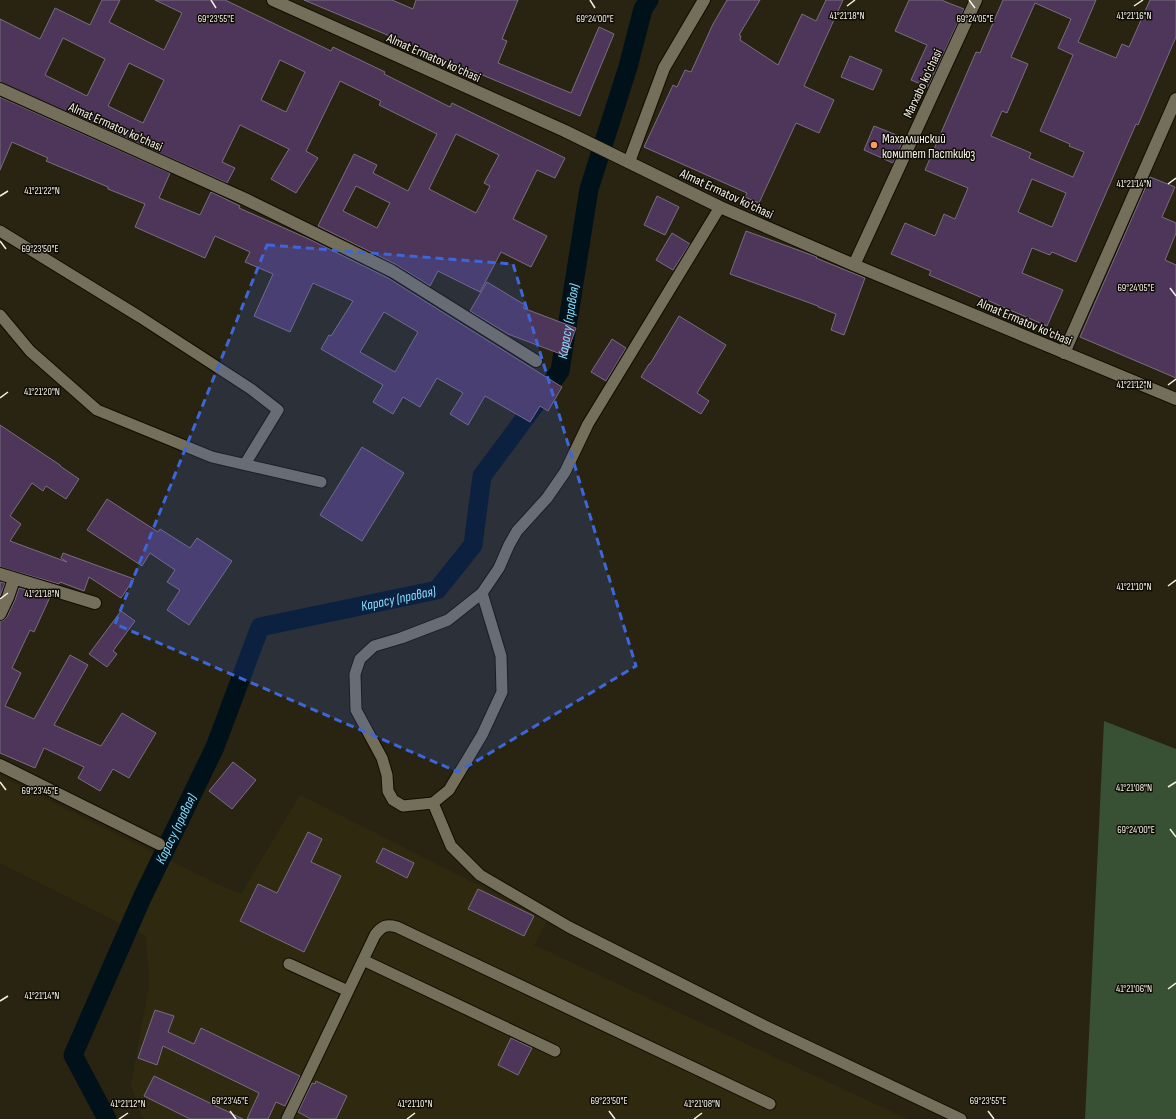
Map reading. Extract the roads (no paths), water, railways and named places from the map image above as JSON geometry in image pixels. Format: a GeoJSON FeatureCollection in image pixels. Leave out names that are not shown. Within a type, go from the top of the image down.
{"type":"FeatureCollection","features":[{"type":"Feature","properties":{"kind":"street","name":"Almat Ermatov ko'chasi"},"geometry":{"type":"LineString","coordinates":[[273,0],[565,131],[720,207],[854,265],[1176,399]]}},
{"type":"Feature","properties":{"kind":"street"},"geometry":{"type":"LineString","coordinates":[[625,161],[664,68],[704,0]]}},
{"type":"Feature","properties":{"kind":"street","name":"Marxabo ko'chasi"},"geometry":{"type":"LineString","coordinates":[[854,265],[976,0]]}},
{"type":"Feature","properties":{"kind":"street","name":"Almat Ermatov ko'chasi"},"geometry":{"type":"LineString","coordinates":[[0,89],[245,199],[392,271],[536,361]]}},
{"type":"Feature","properties":{"kind":"street"},"geometry":{"type":"LineString","coordinates":[[1064,353],[1176,99]]}},
{"type":"Feature","properties":{"kind":"street"},"geometry":{"type":"LineString","coordinates":[[0,574],[95,603]]}},
{"type":"Feature","properties":{"kind":"street"},"geometry":{"type":"LineString","coordinates":[[0,614],[14,579]]}},
{"type":"Feature","properties":{"kind":"street"},"geometry":{"type":"LineString","coordinates":[[0,765],[159,844]]}},
{"type":"Feature","properties":{"kind":"lane"},"geometry":{"type":"LineString","coordinates":[[482,593],[501,656],[502,692],[482,735],[449,790],[432,803],[403,806],[393,800],[388,791],[387,775],[382,758],[356,710],[355,674],[360,658],[374,646],[401,638],[448,620],[482,593],[499,568],[517,531],[547,498],[565,472],[588,424],[720,207]]}},
{"type":"Feature","properties":{"kind":"lane"},"geometry":{"type":"LineString","coordinates":[[0,230],[251,389],[278,410],[245,464]]}},
{"type":"Feature","properties":{"kind":"lane"},"geometry":{"type":"LineString","coordinates":[[0,315],[30,350],[97,410],[212,457],[321,482]]}},
{"type":"Feature","properties":{"kind":"lane"},"geometry":{"type":"LineString","coordinates":[[432,803],[451,846],[480,875],[569,927],[758,1023],[961,1119]]}},
{"type":"Feature","properties":{"kind":"lane"},"geometry":{"type":"LineString","coordinates":[[287,1119],[375,935],[381,928],[390,925],[770,1104]]}},
{"type":"Feature","properties":{"kind":"lane"},"geometry":{"type":"LineString","coordinates":[[363,960],[555,1051]]}},
{"type":"Feature","properties":{"kind":"lane"},"geometry":{"type":"LineString","coordinates":[[289,964],[348,991]]}},
{"type":"Feature","properties":{"kind":"waterway","name":"Карасу (правая)"},"geometry":{"type":"LineString","coordinates":[[107,1119],[73,1055],[142,898],[215,747],[260,627],[437,590],[473,545],[482,476],[560,371],[589,189],[628,67],[643,9],[649,0]]}},
{"type":"Feature","properties":{"kind":"place","name":"Махаллинский комитет Пасткиюз"},"geometry":{"type":"Point","coordinates":[874,145]}}]}
